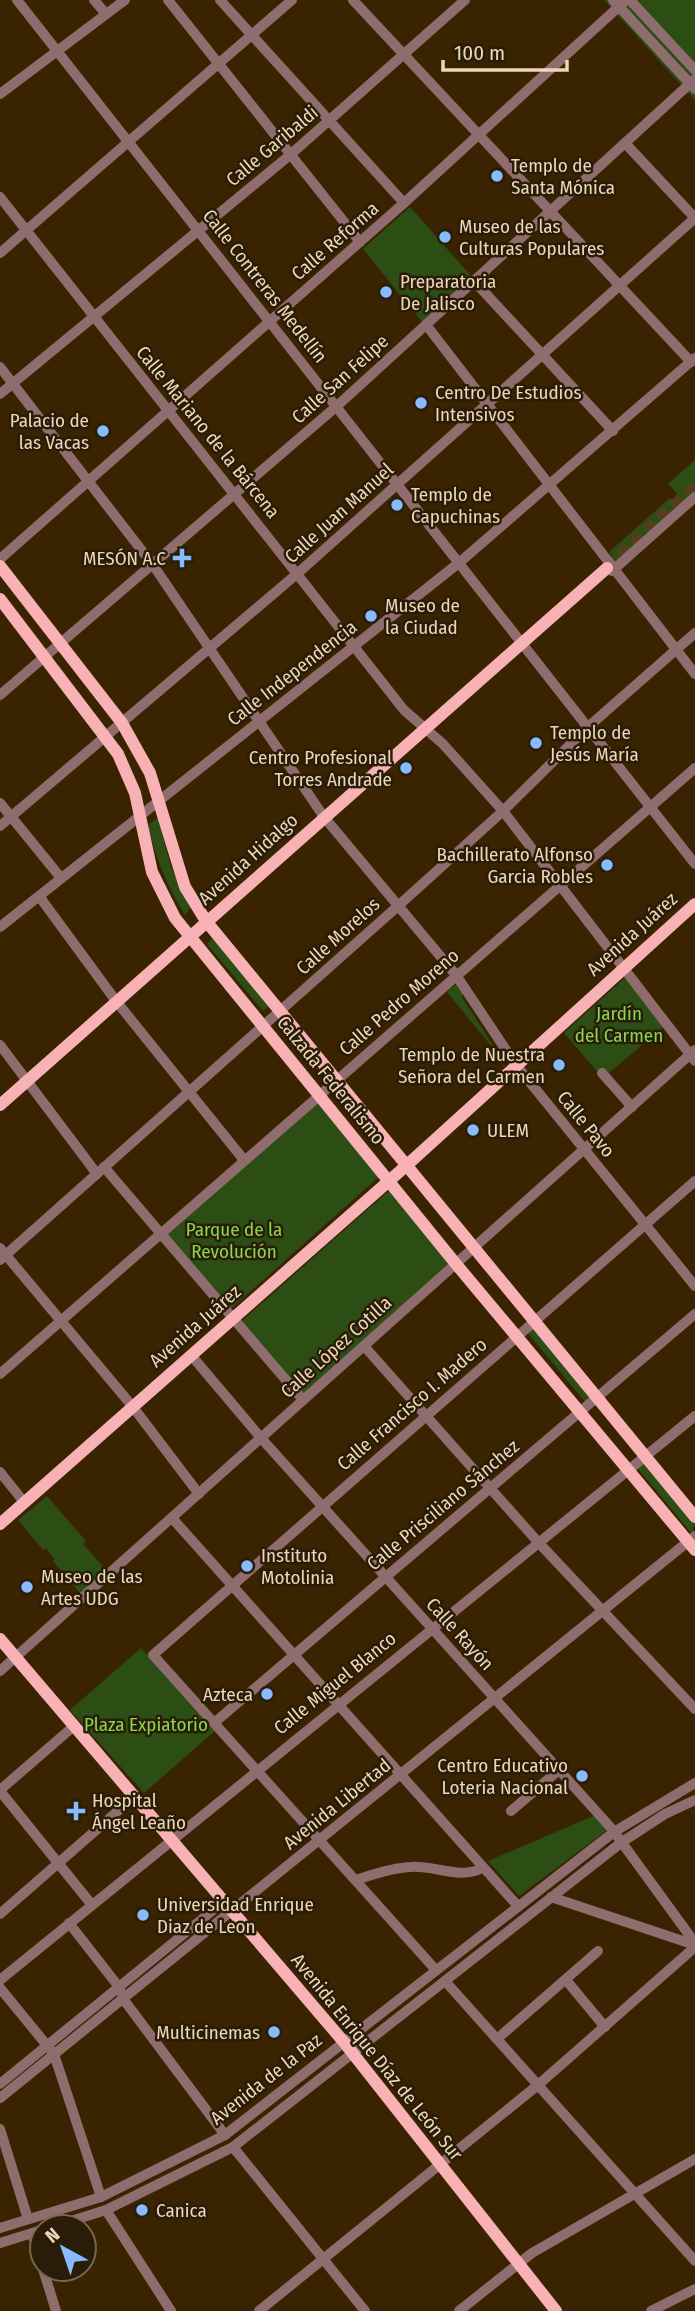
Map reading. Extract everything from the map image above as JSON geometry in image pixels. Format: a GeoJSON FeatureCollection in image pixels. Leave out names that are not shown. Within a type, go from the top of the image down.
{"type":"FeatureCollection","features":[{"type":"Feature","properties":{"kind":"main road","name":"Calzada Federalismo"},"geometry":{"type":"LineString","coordinates":[[0,566],[122,723],[150,773],[185,887],[206,921],[532,1322],[695,1517]]}},
{"type":"Feature","properties":{"kind":"main road","name":"Avenida Hidalgo"},"geometry":{"type":"LineString","coordinates":[[0,1105],[424,728],[611,568]]}},
{"type":"Feature","properties":{"kind":"main road","name":"Calzada Federalismo"},"geometry":{"type":"LineString","coordinates":[[0,599],[106,736],[128,773],[152,872],[164,900],[189,937],[456,1264],[628,1470],[693,1543]]}},
{"type":"Feature","properties":{"kind":"main road","name":"Avenida Juárez"},"geometry":{"type":"LineString","coordinates":[[0,1524],[407,1165],[695,904]]}},
{"type":"Feature","properties":{"kind":"main road","name":"Avenida Enrique Díaz de León Sur"},"geometry":{"type":"LineString","coordinates":[[0,1639],[353,2053],[556,2311]]}},
{"type":"Feature","properties":{"kind":"street","name":"Calle Contreras Medellín"},"geometry":{"type":"LineString","coordinates":[[17,0],[695,864]]}},
{"type":"Feature","properties":{"kind":"street"},"geometry":{"type":"LineString","coordinates":[[94,0],[106,14]]}},
{"type":"Feature","properties":{"kind":"street"},"geometry":{"type":"LineString","coordinates":[[0,94],[125,0]]}},
{"type":"Feature","properties":{"kind":"street"},"geometry":{"type":"LineString","coordinates":[[167,0],[359,242]]}},
{"type":"Feature","properties":{"kind":"street"},"geometry":{"type":"LineString","coordinates":[[220,0],[404,203]]}},
{"type":"Feature","properties":{"kind":"street"},"geometry":{"type":"LineString","coordinates":[[0,253],[292,0]]}},
{"type":"Feature","properties":{"kind":"street"},"geometry":{"type":"LineString","coordinates":[[353,0],[549,212],[693,360]]}},
{"type":"Feature","properties":{"kind":"street","name":"Calle Garibaldi"},"geometry":{"type":"LineString","coordinates":[[0,394],[290,155],[465,0]]}},
{"type":"Feature","properties":{"kind":"street"},"geometry":{"type":"LineString","coordinates":[[622,2],[695,71]]}},
{"type":"Feature","properties":{"kind":"street"},"geometry":{"type":"LineString","coordinates":[[622,2],[693,84]]}},
{"type":"Feature","properties":{"kind":"street","name":"Calle Reforma"},"geometry":{"type":"LineString","coordinates":[[0,559],[404,203],[622,2]]}},
{"type":"Feature","properties":{"kind":"street","name":"Calle San Felipe"},"geometry":{"type":"LineString","coordinates":[[0,695],[337,406],[693,84]]}},
{"type":"Feature","properties":{"kind":"street"},"geometry":{"type":"LineString","coordinates":[[625,143],[695,218]]}},
{"type":"Feature","properties":{"kind":"street","name":"Calle Mariano de la Bárcena"},"geometry":{"type":"LineString","coordinates":[[0,197],[404,710],[443,744],[503,811],[693,1055]]}},
{"type":"Feature","properties":{"kind":"street","name":"Calle Juan Manuel"},"geometry":{"type":"LineString","coordinates":[[0,826],[298,573],[695,218]]}},
{"type":"Feature","properties":{"kind":"street"},"geometry":{"type":"LineString","coordinates":[[475,282],[613,431]]}},
{"type":"Feature","properties":{"kind":"street"},"geometry":{"type":"LineString","coordinates":[[427,326],[695,674]]}},
{"type":"Feature","properties":{"kind":"street","name":"Calle Independencia"},"geometry":{"type":"LineString","coordinates":[[0,927],[138,814],[259,722],[460,562],[693,360]]}},
{"type":"Feature","properties":{"kind":"street","name":"Calle Pavo"},"geometry":{"type":"LineString","coordinates":[[0,367],[153,565],[324,817],[456,975],[516,1065],[695,1286]]}},
{"type":"Feature","properties":{"kind":"street","name":"Avenida Hidalgo"},"geometry":{"type":"LineString","coordinates":[[611,568],[695,497]]}},
{"type":"Feature","properties":{"kind":"street","name":"Calle Morelos"},"geometry":{"type":"LineString","coordinates":[[2,1254],[280,1012],[503,811],[588,727],[695,633]]}},
{"type":"Feature","properties":{"kind":"street","name":"Calle Pedro Moreno"},"geometry":{"type":"LineString","coordinates":[[0,1374],[695,768]]}},
{"type":"Feature","properties":{"kind":"street"},"geometry":{"type":"LineString","coordinates":[[0,803],[61,878]]}},
{"type":"Feature","properties":{"kind":"street"},"geometry":{"type":"LineString","coordinates":[[38,896],[117,1002],[244,1160]]}},
{"type":"Feature","properties":{"kind":"street"},"geometry":{"type":"LineString","coordinates":[[0,1045],[25,1083],[100,1171],[161,1234],[303,1400]]}},
{"type":"Feature","properties":{"kind":"street","name":"Calle López Cotilla"},"geometry":{"type":"LineString","coordinates":[[0,1671],[693,1055]]}},
{"type":"Feature","properties":{"kind":"street"},"geometry":{"type":"LineString","coordinates":[[602,1073],[632,1107]]}},
{"type":"Feature","properties":{"kind":"street","name":"Calle Francisco I. Madero"},"geometry":{"type":"LineString","coordinates":[[214,1723],[153,1655],[424,1415],[695,1181]]}},
{"type":"Feature","properties":{"kind":"street"},"geometry":{"type":"LineString","coordinates":[[2,1254],[132,1407],[199,1494]]}},
{"type":"Feature","properties":{"kind":"street","name":"Calle Prisciliano Sánchez"},"geometry":{"type":"LineString","coordinates":[[214,1723],[695,1314]]}},
{"type":"Feature","properties":{"kind":"street"},"geometry":{"type":"LineString","coordinates":[[364,1346],[538,1542],[695,1709]]}},
{"type":"Feature","properties":{"kind":"street","name":"Calle Rayón"},"geometry":{"type":"LineString","coordinates":[[191,1356],[261,1438],[614,1832],[695,1945]]}},
{"type":"Feature","properties":{"kind":"street","name":"Calle Miguel Blanco"},"geometry":{"type":"LineString","coordinates":[[0,1980],[695,1416]]}},
{"type":"Feature","properties":{"kind":"street"},"geometry":{"type":"LineString","coordinates":[[0,1472],[24,1502]]}},
{"type":"Feature","properties":{"kind":"street"},"geometry":{"type":"LineString","coordinates":[[172,1518],[517,1905]]}},
{"type":"Feature","properties":{"kind":"street","name":"Avenida Libertad"},"geometry":{"type":"LineString","coordinates":[[0,2098],[119,1987],[320,1839],[603,1610],[693,1543]]}},
{"type":"Feature","properties":{"kind":"street"},"geometry":{"type":"LineString","coordinates":[[214,1723],[435,1969]]}},
{"type":"Feature","properties":{"kind":"street"},"geometry":{"type":"LineString","coordinates":[[74,1726],[0,1791],[92,1905]]}},
{"type":"Feature","properties":{"kind":"street"},"geometry":{"type":"LineString","coordinates":[[511,1811],[559,1770]]}},
{"type":"Feature","properties":{"kind":"street","name":"Avenida de la Paz"},"geometry":{"type":"LineString","coordinates":[[0,2228],[101,2197],[225,2135],[614,1832],[695,1783]]}},
{"type":"Feature","properties":{"kind":"street"},"geometry":{"type":"LineString","coordinates":[[0,1914],[134,1797]]}},
{"type":"Feature","properties":{"kind":"street","name":"Avenida de la Paz"},"geometry":{"type":"LineString","coordinates":[[96,2213],[233,2147],[622,1843],[665,1815],[695,1801]]}},
{"type":"Feature","properties":{"kind":"street"},"geometry":{"type":"LineString","coordinates":[[356,1880],[413,1867],[463,1873],[474,1873],[482,1868]]}},
{"type":"Feature","properties":{"kind":"street"},"geometry":{"type":"LineString","coordinates":[[259,2311],[538,2085],[695,1945],[551,1897]]}},
{"type":"Feature","properties":{"kind":"street","name":"Avenida Libertad"},"geometry":{"type":"LineString","coordinates":[[0,2084],[124,2000],[228,1907]]}},
{"type":"Feature","properties":{"kind":"street"},"geometry":{"type":"LineString","coordinates":[[69,1923],[119,1987],[124,2000],[225,2135]]}},
{"type":"Feature","properties":{"kind":"street"},"geometry":{"type":"LineString","coordinates":[[497,2039],[598,1951]]}},
{"type":"Feature","properties":{"kind":"street"},"geometry":{"type":"LineString","coordinates":[[445,1980],[695,2261]]}},
{"type":"Feature","properties":{"kind":"street"},"geometry":{"type":"LineString","coordinates":[[566,1980],[604,2026]]}},
{"type":"Feature","properties":{"kind":"street"},"geometry":{"type":"LineString","coordinates":[[0,1988],[50,2050],[101,2197]]}},
{"type":"Feature","properties":{"kind":"street"},"geometry":{"type":"LineString","coordinates":[[0,2129],[27,2219]]}},
{"type":"Feature","properties":{"kind":"street"},"geometry":{"type":"LineString","coordinates":[[233,2147],[322,2261],[365,2311]]}},
{"type":"Feature","properties":{"kind":"street"},"geometry":{"type":"LineString","coordinates":[[459,2311],[518,2263],[695,2159]]}},
{"type":"Feature","properties":{"kind":"street"},"geometry":{"type":"LineString","coordinates":[[106,2210],[171,2311]]}},
{"type":"Feature","properties":{"kind":"street"},"geometry":{"type":"LineString","coordinates":[[0,2244],[28,2235]]}},
{"type":"Feature","properties":{"kind":"street"},"geometry":{"type":"LineString","coordinates":[[47,2283],[56,2311]]}},
{"type":"Feature","properties":{"kind":"street"},"geometry":{"type":"LineString","coordinates":[[651,2311],[695,2289]]}},
{"type":"Feature","properties":{"kind":"green space"},"geometry":{"type":"Polygon","coordinates":[[[604,0],[695,0],[695,100],[683,87],[604,0]]]}},
{"type":"Feature","properties":{"kind":"green space"},"geometry":{"type":"Polygon","coordinates":[[[410,207],[472,277],[423,323],[363,249],[410,207]]]}},
{"type":"Feature","properties":{"kind":"green space"},"geometry":{"type":"Polygon","coordinates":[[[695,460],[695,495],[686,503],[668,484],[695,460]]]}},
{"type":"Feature","properties":{"kind":"green space"},"geometry":{"type":"Polygon","coordinates":[[[670,498],[679,509],[619,563],[609,552],[670,498]]]}},
{"type":"Feature","properties":{"kind":"green space"},"geometry":{"type":"Polygon","coordinates":[[[158,818],[171,867],[191,907],[185,915],[154,849],[148,825],[158,818]]]}},
{"type":"Feature","properties":{"kind":"green space"},"geometry":{"type":"Polygon","coordinates":[[[214,937],[271,1005],[263,1011],[207,944],[214,937]]]}},
{"type":"Feature","properties":{"kind":"green space","name":"Jardín del Carmen"},"geometry":{"type":"Polygon","coordinates":[[[628,975],[666,1025],[603,1078],[564,1033],[628,975]]]}},
{"type":"Feature","properties":{"kind":"green space"},"geometry":{"type":"Polygon","coordinates":[[[459,982],[464,990],[462,997],[501,1058],[447,992],[459,982]]]}},
{"type":"Feature","properties":{"kind":"green space","name":"Parque de la Revolución"},"geometry":{"type":"Polygon","coordinates":[[[320,1101],[381,1175],[225,1314],[159,1240],[320,1101]]]}},
{"type":"Feature","properties":{"kind":"green space","name":"Parque de la Revolución"},"geometry":{"type":"Polygon","coordinates":[[[392,1188],[452,1260],[299,1399],[235,1327],[392,1188]]]}},
{"type":"Feature","properties":{"kind":"green space"},"geometry":{"type":"Polygon","coordinates":[[[533,1325],[593,1397],[586,1403],[526,1331],[533,1325]]]}},
{"type":"Feature","properties":{"kind":"green space"},"geometry":{"type":"Polygon","coordinates":[[[643,1459],[695,1522],[692,1534],[635,1465],[643,1459]]]}},
{"type":"Feature","properties":{"kind":"green space"},"geometry":{"type":"Polygon","coordinates":[[[47,1496],[86,1541],[83,1544],[106,1570],[80,1593],[53,1561],[55,1559],[46,1549],[43,1550],[18,1520],[47,1496]]]}},
{"type":"Feature","properties":{"kind":"green space","name":"Plaza Expiatorio"},"geometry":{"type":"Polygon","coordinates":[[[141,1648],[216,1730],[144,1793],[70,1710],[141,1648]]]}},
{"type":"Feature","properties":{"kind":"green space"},"geometry":{"type":"Polygon","coordinates":[[[598,1814],[610,1828],[519,1896],[488,1861],[598,1814]]]}},
{"type":"Feature","properties":{"kind":"tunnel"},"geometry":{"type":"LineString","coordinates":[[607,568],[695,486]]}},
{"type":"Feature","properties":{"kind":"place","name":"Templo de Santa Mónica"},"geometry":{"type":"Point","coordinates":[497,176]}},
{"type":"Feature","properties":{"kind":"place","name":"Museo de las Culturas Populares"},"geometry":{"type":"Point","coordinates":[445,237]}},
{"type":"Feature","properties":{"kind":"place","name":"Preparatoria De Jalisco"},"geometry":{"type":"Point","coordinates":[386,292]}},
{"type":"Feature","properties":{"kind":"place","name":"Centro De Estudios Intensivos"},"geometry":{"type":"Point","coordinates":[421,403]}},
{"type":"Feature","properties":{"kind":"place","name":"Palacio de las Vacas"},"geometry":{"type":"Point","coordinates":[103,431]}},
{"type":"Feature","properties":{"kind":"place","name":"Templo de Capuchinas"},"geometry":{"type":"Point","coordinates":[397,505]}},
{"type":"Feature","properties":{"kind":"place","name":"MESÓN A.C"},"geometry":{"type":"Point","coordinates":[182,558]}},
{"type":"Feature","properties":{"kind":"place","name":"Museo de la Ciudad"},"geometry":{"type":"Point","coordinates":[371,616]}},
{"type":"Feature","properties":{"kind":"place","name":"Templo de Jesús María"},"geometry":{"type":"Point","coordinates":[536,743]}},
{"type":"Feature","properties":{"kind":"place","name":"Centro Profesional Torres Andrade"},"geometry":{"type":"Point","coordinates":[406,768]}},
{"type":"Feature","properties":{"kind":"place","name":"Bachillerato Alfonso Garcia Robles"},"geometry":{"type":"Point","coordinates":[607,865]}},
{"type":"Feature","properties":{"kind":"place","name":"Templo de Nuestra Señora del Carmen"},"geometry":{"type":"Point","coordinates":[559,1065]}},
{"type":"Feature","properties":{"kind":"place","name":"ULEM"},"geometry":{"type":"Point","coordinates":[473,1130]}},
{"type":"Feature","properties":{"kind":"place","name":"Instituto Motolinia"},"geometry":{"type":"Point","coordinates":[247,1566]}},
{"type":"Feature","properties":{"kind":"place","name":"Museo de las Artes UDG"},"geometry":{"type":"Point","coordinates":[27,1587]}},
{"type":"Feature","properties":{"kind":"place","name":"Azteca"},"geometry":{"type":"Point","coordinates":[267,1694]}},
{"type":"Feature","properties":{"kind":"place","name":"Centro Educativo Loteria Nacional"},"geometry":{"type":"Point","coordinates":[582,1776]}},
{"type":"Feature","properties":{"kind":"place","name":"Hospital Ángel Leaño"},"geometry":{"type":"Point","coordinates":[76,1811]}},
{"type":"Feature","properties":{"kind":"place","name":"Universidad Enrique Diaz de Leon"},"geometry":{"type":"Point","coordinates":[143,1915]}},
{"type":"Feature","properties":{"kind":"place","name":"Multicinemas"},"geometry":{"type":"Point","coordinates":[274,2032]}},
{"type":"Feature","properties":{"kind":"place","name":"Canica"},"geometry":{"type":"Point","coordinates":[142,2210]}}]}
